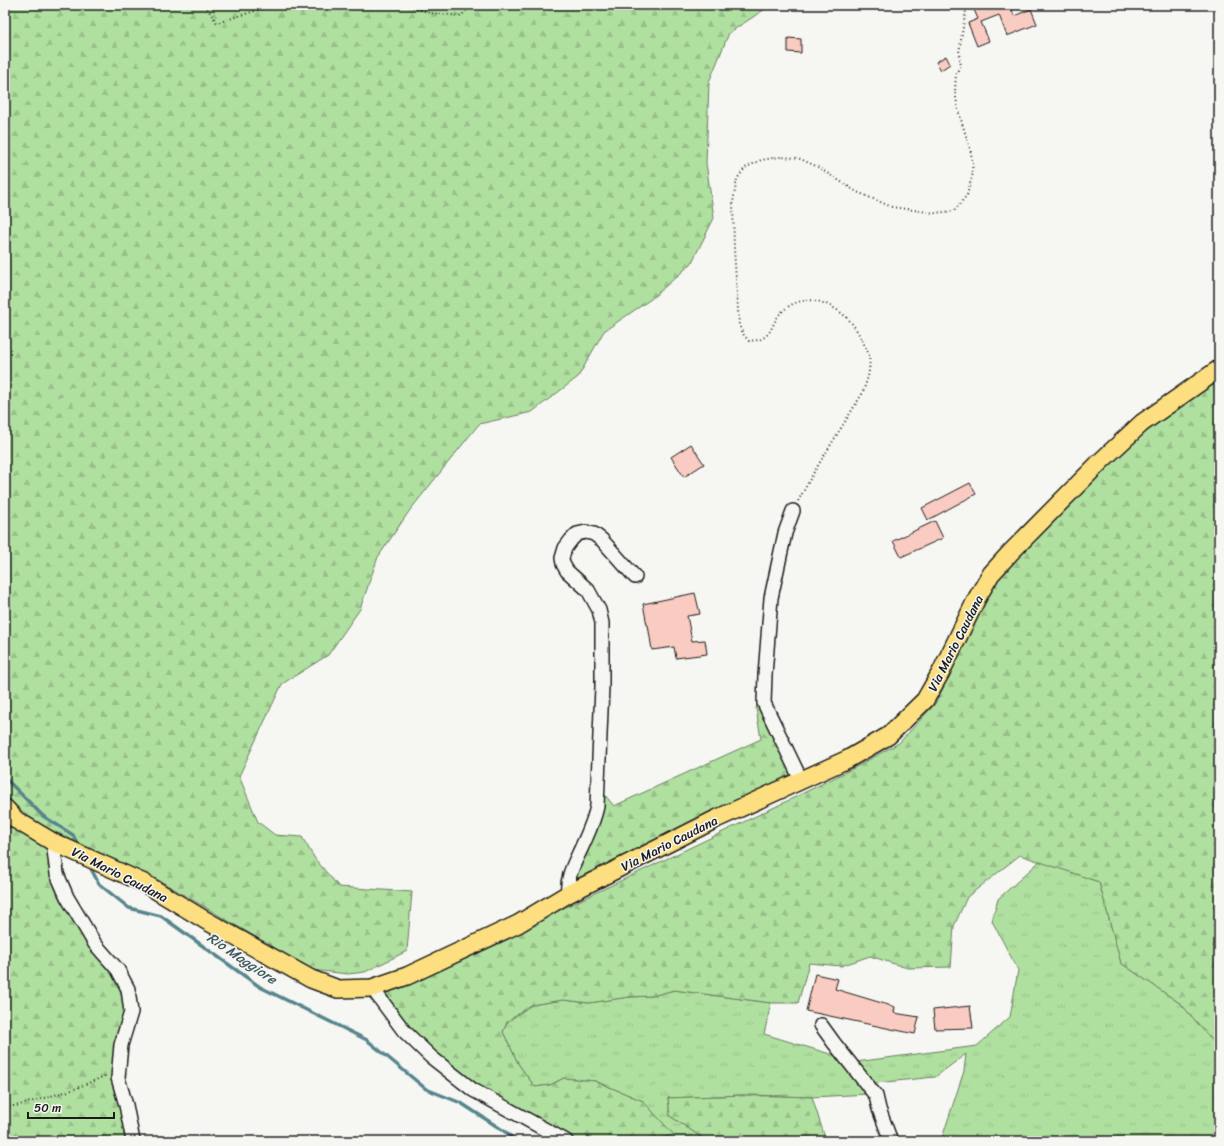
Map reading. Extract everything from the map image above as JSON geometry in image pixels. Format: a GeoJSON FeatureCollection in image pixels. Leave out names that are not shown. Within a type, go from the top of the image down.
{"type":"FeatureCollection","features":[{"type":"Feature","properties":{"kind":"main road","name":"Via Mario Caudana"},"geometry":{"type":"LineString","coordinates":[[5,808],[16,820],[53,842],[144,883],[205,920],[311,979],[338,989],[372,988],[407,976],[518,924],[568,894],[716,819],[848,759],[888,736],[925,700],[941,672],[977,598],[991,574],[1101,461],[1136,429],[1219,369]]}},
{"type":"Feature","properties":{"kind":"street"},"geometry":{"type":"LineString","coordinates":[[793,511],[785,533],[771,598],[764,703],[801,780]]}},
{"type":"Feature","properties":{"kind":"street"},"geometry":{"type":"LineString","coordinates":[[568,894],[568,881],[571,869],[593,821],[597,806],[602,623],[599,610],[588,590],[567,570],[563,564],[562,558],[565,548],[577,534],[586,532],[594,534],[602,540],[636,577]]}},
{"type":"Feature","properties":{"kind":"street"},"geometry":{"type":"LineString","coordinates":[[53,842],[57,874],[67,896],[95,944],[118,970],[128,989],[131,1012],[121,1045],[118,1078],[126,1105],[133,1141]]}},
{"type":"Feature","properties":{"kind":"street"},"geometry":{"type":"LineString","coordinates":[[372,988],[404,1031],[430,1057],[466,1086],[492,1102],[566,1141]]}},
{"type":"Feature","properties":{"kind":"street"},"geometry":{"type":"LineString","coordinates":[[821,1025],[834,1044],[876,1096],[879,1109],[891,1141]]}},
{"type":"Feature","properties":{"kind":"path"},"geometry":{"type":"LineString","coordinates":[[205,5],[217,23],[273,5]]}},
{"type":"Feature","properties":{"kind":"path"},"geometry":{"type":"LineString","coordinates":[[404,5],[430,12],[461,16],[472,5]]}},
{"type":"Feature","properties":{"kind":"path"},"geometry":{"type":"LineString","coordinates":[[793,511],[814,472],[862,394],[868,381],[870,369],[869,354],[860,336],[846,317],[830,306],[813,300],[799,301],[788,306],[778,316],[767,335],[760,340],[749,341],[743,334],[739,325],[734,248],[733,202],[737,179],[745,168],[760,160],[779,157],[798,158],[816,166],[857,192],[892,207],[935,213],[954,211],[967,195],[973,173],[971,152],[958,110],[955,91],[956,73],[961,66],[960,53],[967,5]]}},
{"type":"Feature","properties":{"kind":"path"},"geometry":{"type":"LineString","coordinates":[[5,1106],[16,1106],[72,1090],[108,1075],[119,1065]]}},
{"type":"Feature","properties":{"kind":"green space"},"geometry":{"type":"Polygon","coordinates":[[[5,5],[771,5],[729,33],[709,82],[706,163],[714,218],[691,264],[651,299],[604,331],[578,377],[532,412],[479,424],[410,510],[378,557],[360,609],[328,655],[282,684],[239,776],[258,822],[275,835],[302,837],[315,859],[339,887],[412,892],[407,951],[365,972],[348,974],[312,970],[162,882],[49,829],[28,816],[12,802],[5,792],[5,5]]]}},
{"type":"Feature","properties":{"kind":"green space"},"geometry":{"type":"Polygon","coordinates":[[[1219,378],[1219,1048],[1181,1004],[1121,963],[1099,882],[1020,855],[967,897],[954,926],[951,967],[907,968],[870,956],[841,966],[809,963],[798,1003],[771,1003],[674,990],[652,996],[629,997],[589,1003],[563,1000],[531,1005],[507,1022],[503,1032],[519,1065],[535,1087],[550,1085],[564,1078],[595,1081],[643,1101],[674,1135],[644,1141],[574,1141],[559,1129],[485,1089],[438,1058],[415,1034],[384,992],[520,929],[777,806],[854,768],[899,743],[935,704],[998,578],[1105,466],[1146,429],[1219,378]]]}},
{"type":"Feature","properties":{"kind":"green space"},"geometry":{"type":"Polygon","coordinates":[[[759,700],[795,776],[572,881],[604,794],[614,806],[761,739],[756,708],[759,700]]]}},
{"type":"Feature","properties":{"kind":"green space"},"geometry":{"type":"Polygon","coordinates":[[[5,817],[47,846],[50,872],[119,985],[125,1013],[116,1039],[114,1081],[122,1114],[125,1141],[5,1141],[5,817]]]}},
{"type":"Feature","properties":{"kind":"green space"},"geometry":{"type":"Polygon","coordinates":[[[1040,861],[1099,882],[1121,963],[1181,1004],[1219,1048],[1219,1141],[941,1141],[964,1071],[966,1054],[935,1077],[876,1083],[856,1062],[977,1046],[1010,1017],[1018,970],[992,921],[998,899],[1040,861]]]}},
{"type":"Feature","properties":{"kind":"green space"},"geometry":{"type":"Polygon","coordinates":[[[674,990],[771,1003],[764,1034],[840,1057],[869,1094],[812,1097],[744,1095],[668,1098],[670,1116],[707,1141],[644,1141],[646,1140],[643,1101],[595,1081],[564,1078],[550,1085],[535,1087],[519,1065],[503,1032],[507,1022],[531,1005],[563,1000],[589,1003],[629,997],[652,996],[674,990]]]}},
{"type":"Feature","properties":{"kind":"green space"},"geometry":{"type":"Polygon","coordinates":[[[744,1095],[812,1097],[826,1141],[707,1141],[670,1116],[668,1098],[744,1095]]]}},
{"type":"Feature","properties":{"kind":"building"},"geometry":{"type":"Polygon","coordinates":[[[972,5],[1022,5],[1012,10],[1014,16],[1031,9],[1037,24],[1007,36],[999,15],[981,22],[989,41],[977,46],[968,23],[978,19],[972,5]]]}},
{"type":"Feature","properties":{"kind":"building"},"geometry":{"type":"Polygon","coordinates":[[[788,38],[801,39],[801,53],[788,52],[788,38]]]}},
{"type":"Feature","properties":{"kind":"building"},"geometry":{"type":"Polygon","coordinates":[[[946,56],[950,64],[941,70],[936,62],[946,56]]]}},
{"type":"Feature","properties":{"kind":"building"},"geometry":{"type":"Polygon","coordinates":[[[691,444],[704,464],[684,477],[671,457],[691,444]]]}},
{"type":"Feature","properties":{"kind":"building"},"geometry":{"type":"Polygon","coordinates":[[[970,483],[976,494],[928,520],[922,508],[970,483]]]}},
{"type":"Feature","properties":{"kind":"building"},"geometry":{"type":"Polygon","coordinates":[[[935,521],[943,538],[901,557],[893,541],[935,521]]]}},
{"type":"Feature","properties":{"kind":"building"},"geometry":{"type":"Polygon","coordinates":[[[695,593],[700,614],[687,616],[692,641],[705,640],[707,654],[676,658],[674,647],[652,650],[643,604],[695,593]]]}},
{"type":"Feature","properties":{"kind":"building"},"geometry":{"type":"Polygon","coordinates":[[[815,974],[838,979],[835,989],[895,1007],[894,1013],[919,1017],[915,1034],[806,1011],[815,974]]]}},
{"type":"Feature","properties":{"kind":"building"},"geometry":{"type":"Polygon","coordinates":[[[970,1006],[973,1028],[935,1029],[933,1010],[970,1006]]]}},
{"type":"Feature","properties":{"kind":"waterway","name":"Rio Maggiore"},"geometry":{"type":"LineString","coordinates":[[5,776],[7,780],[43,816],[73,835],[79,847]]}},
{"type":"Feature","properties":{"kind":"waterway","name":"Rio Maggiore"},"geometry":{"type":"LineString","coordinates":[[89,865],[99,884],[129,908],[161,916],[260,987],[367,1040],[426,1089],[461,1103],[507,1133],[515,1141]]}}]}
